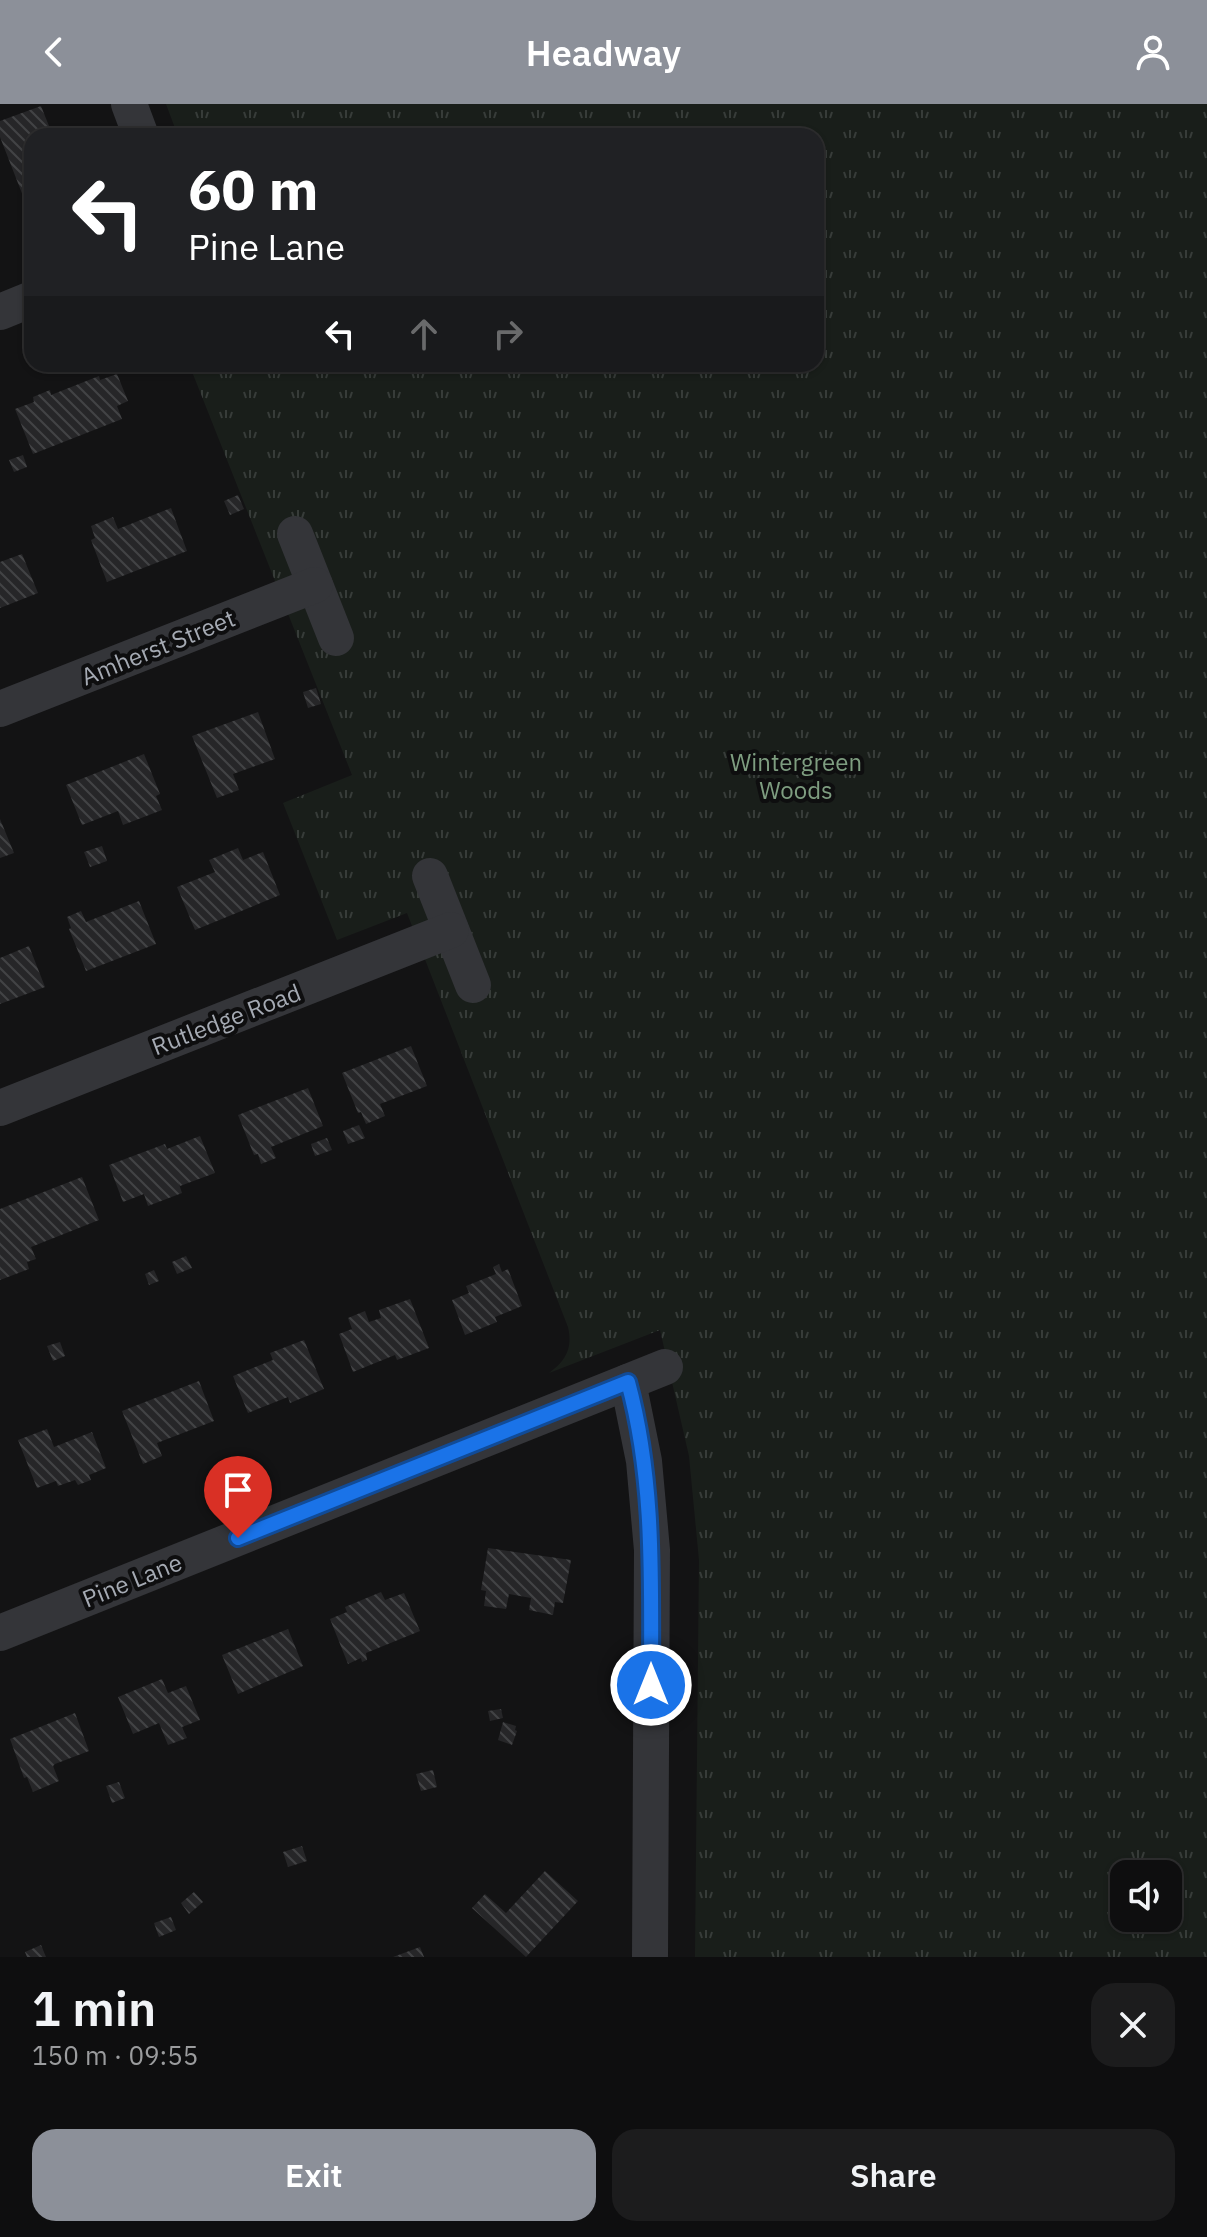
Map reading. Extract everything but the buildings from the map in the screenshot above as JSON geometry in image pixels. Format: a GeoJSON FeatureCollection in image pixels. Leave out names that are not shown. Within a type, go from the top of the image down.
{"type":"FeatureCollection","features":[{"type":"Feature","properties":{"kind":"street"},"geometry":{"type":"LineString","coordinates":[[129,104],[138,128]]}},
{"type":"Feature","properties":{"kind":"street"},"geometry":{"type":"LineString","coordinates":[[0,312],[24,302]]}},
{"type":"Feature","properties":{"kind":"street"},"geometry":{"type":"LineString","coordinates":[[295,534],[336,638]]}},
{"type":"Feature","properties":{"kind":"street","name":"Amherst Street"},"geometry":{"type":"LineString","coordinates":[[0,709],[315,585]]}},
{"type":"Feature","properties":{"kind":"street"},"geometry":{"type":"LineString","coordinates":[[430,876],[473,985]]}},
{"type":"Feature","properties":{"kind":"street","name":"Rutledge Road"},"geometry":{"type":"LineString","coordinates":[[0,1108],[451,930]]}},
{"type":"Feature","properties":{"kind":"street","name":"Pine Lane"},"geometry":{"type":"LineString","coordinates":[[0,1633],[665,1367]]}},
{"type":"Feature","properties":{"kind":"street"},"geometry":{"type":"LineString","coordinates":[[628,1382],[644,1461],[652,1550],[650,1957]]}},
{"type":"Feature","properties":{"kind":"green space","name":"Wintergreen Woods"},"geometry":{"type":"Polygon","coordinates":[[[166,104],[1207,104],[1207,1957],[695,1957],[699,1560],[689,1456],[660,1330],[549,1373],[567,1353],[570,1341],[568,1327],[407,913],[337,940],[283,803],[352,775],[192,372],[824,372],[824,128],[175,128],[166,104]]]}},
{"type":"Feature","properties":{"kind":"route"},"geometry":{"type":"LineString","coordinates":[[238,1538],[628,1382],[640,1436],[649,1507],[651,1685]]}}]}
